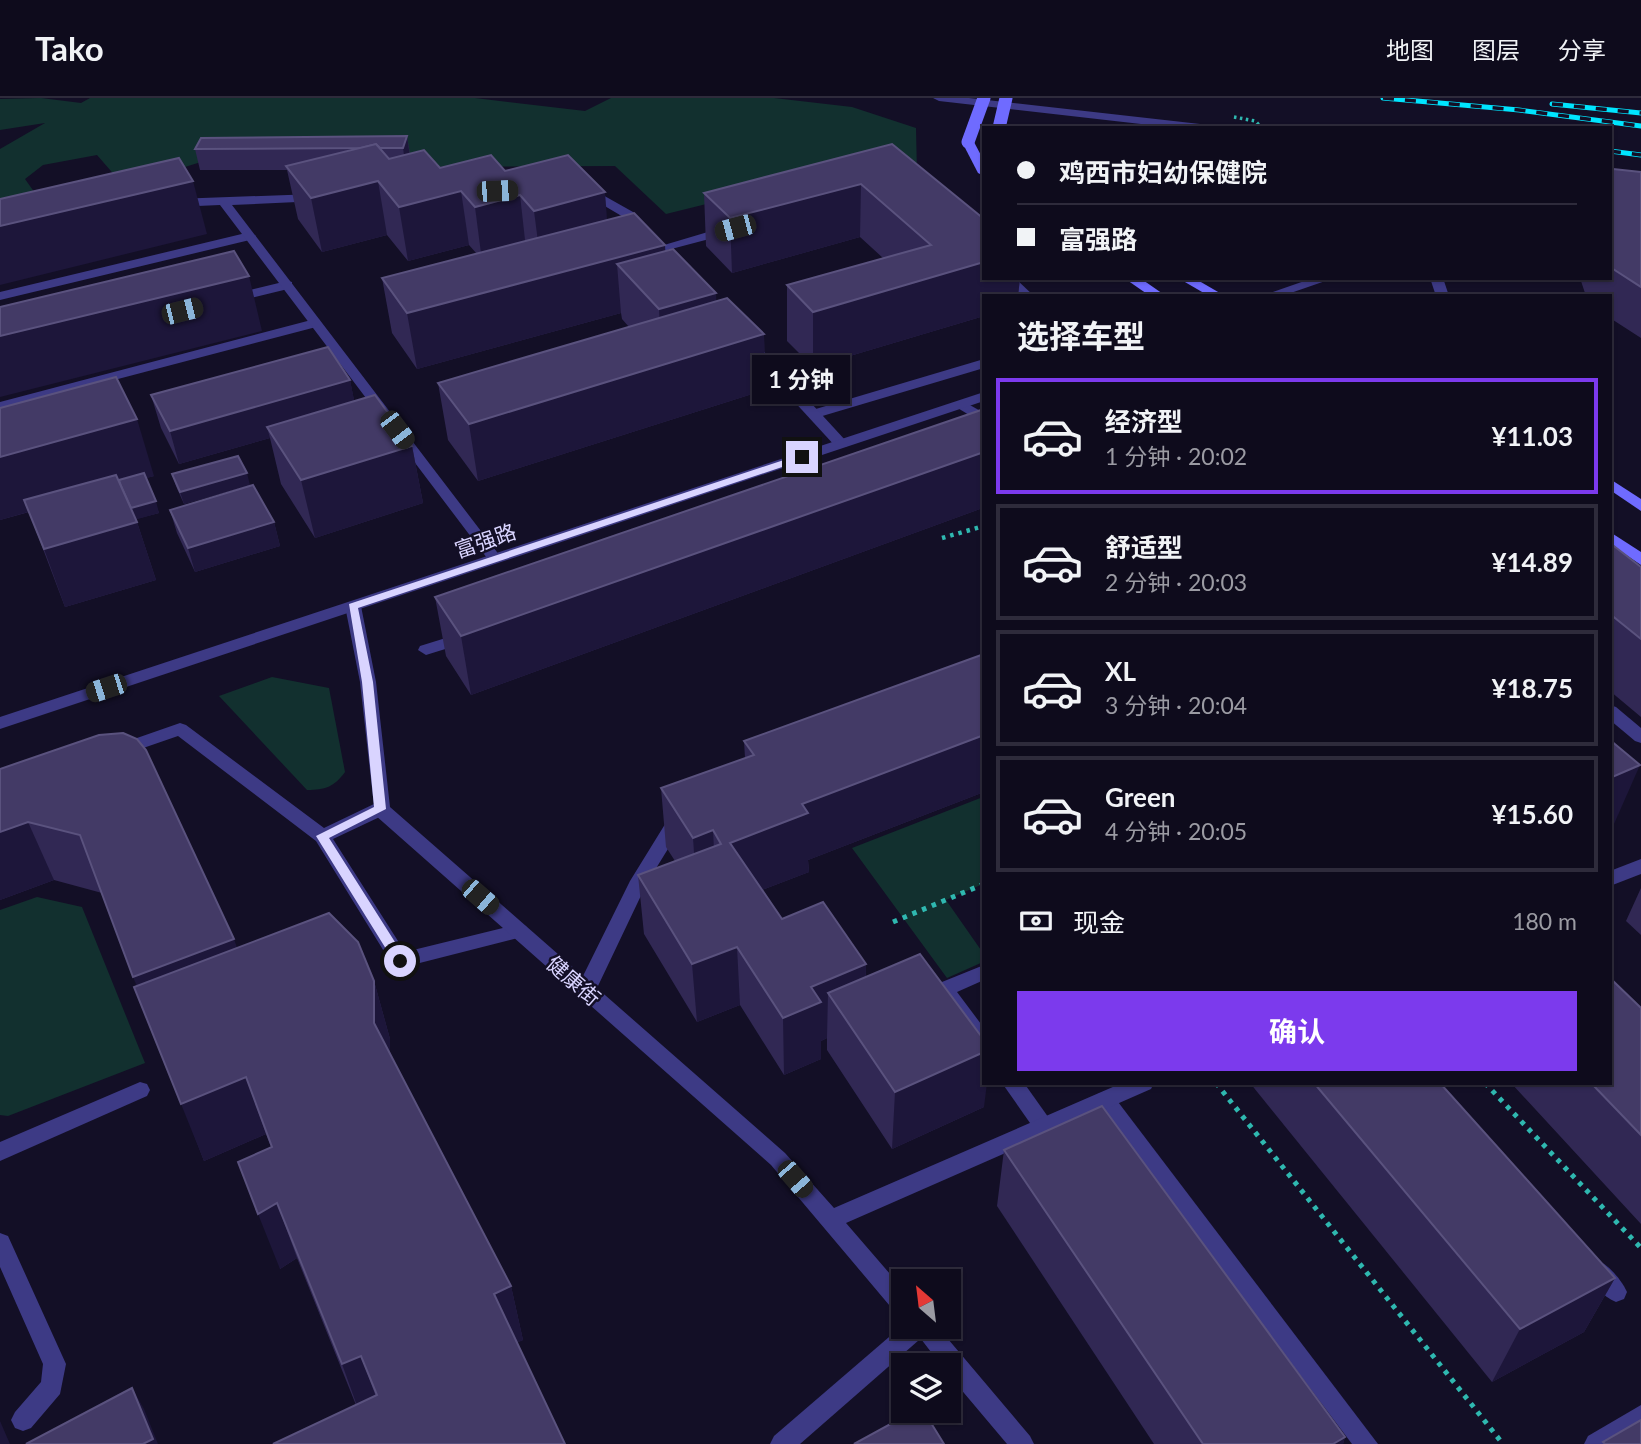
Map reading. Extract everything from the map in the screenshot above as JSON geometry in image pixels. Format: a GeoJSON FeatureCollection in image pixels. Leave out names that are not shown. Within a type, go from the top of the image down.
{"type":"FeatureCollection","features":[{"type":"Feature","properties":{"kind":"main road"},"geometry":{"type":"LineString","coordinates":[[982,169],[968,142],[984,98]]}},
{"type":"Feature","properties":{"kind":"main road"},"geometry":{"type":"LineString","coordinates":[[999,126],[1006,98]]}},
{"type":"Feature","properties":{"kind":"main road"},"geometry":{"type":"LineString","coordinates":[[1133,280],[1157,294]]}},
{"type":"Feature","properties":{"kind":"main road"},"geometry":{"type":"LineString","coordinates":[[1188,280],[1215,294]]}},
{"type":"Feature","properties":{"kind":"main road"},"geometry":{"type":"LineString","coordinates":[[1612,484],[1641,506]]}},
{"type":"Feature","properties":{"kind":"main road"},"geometry":{"type":"LineString","coordinates":[[1612,538],[1641,560]]}},
{"type":"Feature","properties":{"kind":"street"},"geometry":{"type":"LineString","coordinates":[[939,98],[1191,126]]}},
{"type":"Feature","properties":{"kind":"street"},"geometry":{"type":"LineString","coordinates":[[574,189],[587,189],[629,215],[664,253],[740,227]]}},
{"type":"Feature","properties":{"kind":"street"},"geometry":{"type":"LineString","coordinates":[[158,204],[333,198]]}},
{"type":"Feature","properties":{"kind":"street"},"geometry":{"type":"LineString","coordinates":[[224,202],[495,559]]}},
{"type":"Feature","properties":{"kind":"street"},"geometry":{"type":"LineString","coordinates":[[0,296],[250,236]]}},
{"type":"Feature","properties":{"kind":"street"},"geometry":{"type":"LineString","coordinates":[[1009,280],[1026,294]]}},
{"type":"Feature","properties":{"kind":"street"},"geometry":{"type":"LineString","coordinates":[[1274,294],[1321,280]]}},
{"type":"Feature","properties":{"kind":"street"},"geometry":{"type":"LineString","coordinates":[[221,301],[286,285]]}},
{"type":"Feature","properties":{"kind":"street"},"geometry":{"type":"LineString","coordinates":[[0,407],[315,323]]}},
{"type":"Feature","properties":{"kind":"street"},"geometry":{"type":"LineString","coordinates":[[741,336],[841,444]]}},
{"type":"Feature","properties":{"kind":"street"},"geometry":{"type":"LineString","coordinates":[[814,414],[982,364]]}},
{"type":"Feature","properties":{"kind":"street","name":"富强路"},"geometry":{"type":"LineString","coordinates":[[0,723],[982,397]]}},
{"type":"Feature","properties":{"kind":"street"},"geometry":{"type":"LineString","coordinates":[[961,404],[982,419]]}},
{"type":"Feature","properties":{"kind":"street"},"geometry":{"type":"LineString","coordinates":[[322,836],[380,809],[368,682],[353,606]]}},
{"type":"Feature","properties":{"kind":"street"},"geometry":{"type":"LineString","coordinates":[[426,650],[479,632]]}},
{"type":"Feature","properties":{"kind":"street"},"geometry":{"type":"LineString","coordinates":[[1612,713],[1641,737]]}},
{"type":"Feature","properties":{"kind":"street"},"geometry":{"type":"LineString","coordinates":[[103,756],[180,729],[322,836],[400,961],[519,931]]}},
{"type":"Feature","properties":{"kind":"street","name":"健康街"},"geometry":{"type":"LineString","coordinates":[[380,809],[778,1159],[891,1291]]}},
{"type":"Feature","properties":{"kind":"street"},"geometry":{"type":"LineString","coordinates":[[586,990],[639,881],[673,826],[697,813]]}},
{"type":"Feature","properties":{"kind":"street"},"geometry":{"type":"LineString","coordinates":[[1612,878],[1641,866]]}},
{"type":"Feature","properties":{"kind":"street"},"geometry":{"type":"LineString","coordinates":[[982,973],[944,989],[982,1041]]}},
{"type":"Feature","properties":{"kind":"street"},"geometry":{"type":"LineString","coordinates":[[1013,1085],[1044,1127]]}},
{"type":"Feature","properties":{"kind":"street"},"geometry":{"type":"LineString","coordinates":[[831,1220],[1139,1085]]}},
{"type":"Feature","properties":{"kind":"street"},"geometry":{"type":"LineString","coordinates":[[0,1152],[140,1090]]}},
{"type":"Feature","properties":{"kind":"street"},"geometry":{"type":"LineString","coordinates":[[1105,1100],[1366,1444]]}},
{"type":"Feature","properties":{"kind":"street"},"geometry":{"type":"LineString","coordinates":[[0,1243],[55,1364],[52,1386],[23,1420]]}},
{"type":"Feature","properties":{"kind":"street"},"geometry":{"type":"LineString","coordinates":[[1580,1252],[1616,1292]]}},
{"type":"Feature","properties":{"kind":"street"},"geometry":{"type":"LineString","coordinates":[[782,1444],[905,1339]]}},
{"type":"Feature","properties":{"kind":"street"},"geometry":{"type":"LineString","coordinates":[[931,1339],[1021,1444]]}},
{"type":"Feature","properties":{"kind":"street"},"geometry":{"type":"LineString","coordinates":[[1596,1444],[1641,1416]]}},
{"type":"Feature","properties":{"kind":"path"},"geometry":{"type":"LineString","coordinates":[[942,538],[982,527]]}},
{"type":"Feature","properties":{"kind":"path"},"geometry":{"type":"LineString","coordinates":[[892,922],[982,885]]}},
{"type":"Feature","properties":{"kind":"path"},"geometry":{"type":"LineString","coordinates":[[1218,1085],[1503,1444]]}},
{"type":"Feature","properties":{"kind":"path"},"geometry":{"type":"LineString","coordinates":[[1487,1085],[1641,1248]]}},
{"type":"Feature","properties":{"kind":"green space"},"geometry":{"type":"Polygon","coordinates":[[[41,98],[81,103],[90,98],[475,98],[585,111],[611,98],[774,98],[852,107],[916,128],[917,175],[865,165],[666,214],[615,166],[377,167],[233,152],[124,186],[97,155],[43,165],[25,179],[52,217],[0,230],[0,149],[45,123],[0,130],[0,99],[41,98]]]}},
{"type":"Feature","properties":{"kind":"green space"},"geometry":{"type":"Polygon","coordinates":[[[272,677],[329,688],[345,772],[329,787],[307,790],[219,696],[272,677]]]}},
{"type":"Feature","properties":{"kind":"green space"},"geometry":{"type":"Polygon","coordinates":[[[982,797],[982,884],[946,900],[982,952],[982,962],[947,978],[852,848],[982,797]]]}},
{"type":"Feature","properties":{"kind":"green space"},"geometry":{"type":"Polygon","coordinates":[[[37,897],[82,907],[145,1063],[8,1116],[0,1115],[0,910],[37,897]]]}},
{"type":"Feature","properties":{"kind":"building"},"geometry":{"type":"Polygon","coordinates":[[[407,136],[403,148],[380,148],[376,144],[361,148],[195,149],[201,138],[407,136]]]}},
{"type":"Feature","properties":{"kind":"building"},"geometry":{"type":"Polygon","coordinates":[[[376,144],[389,159],[424,150],[440,168],[491,155],[505,171],[568,155],[605,192],[534,211],[520,195],[475,207],[461,191],[399,207],[378,181],[311,198],[286,166],[376,144]]]}},
{"type":"Feature","properties":{"kind":"building"},"geometry":{"type":"Polygon","coordinates":[[[892,144],[982,217],[982,263],[813,312],[787,285],[931,245],[861,184],[730,218],[704,193],[892,144]]]}},
{"type":"Feature","properties":{"kind":"building"},"geometry":{"type":"Polygon","coordinates":[[[179,158],[193,181],[0,226],[0,199],[179,158]]]}},
{"type":"Feature","properties":{"kind":"building"},"geometry":{"type":"Polygon","coordinates":[[[1612,169],[1641,172],[1641,287],[1612,268],[1612,169]]]}},
{"type":"Feature","properties":{"kind":"building"},"geometry":{"type":"Polygon","coordinates":[[[634,213],[665,245],[407,313],[382,278],[634,213]]]}},
{"type":"Feature","properties":{"kind":"building"},"geometry":{"type":"Polygon","coordinates":[[[673,249],[716,293],[659,309],[617,264],[673,249]]]}},
{"type":"Feature","properties":{"kind":"building"},"geometry":{"type":"Polygon","coordinates":[[[234,251],[249,276],[0,336],[0,307],[234,251]]]}},
{"type":"Feature","properties":{"kind":"building"},"geometry":{"type":"Polygon","coordinates":[[[727,298],[764,334],[469,424],[438,383],[727,298]]]}},
{"type":"Feature","properties":{"kind":"building"},"geometry":{"type":"Polygon","coordinates":[[[328,347],[350,380],[170,431],[151,395],[328,347]]]}},
{"type":"Feature","properties":{"kind":"building"},"geometry":{"type":"Polygon","coordinates":[[[116,377],[137,419],[0,457],[0,408],[116,377]]]}},
{"type":"Feature","properties":{"kind":"building"},"geometry":{"type":"Polygon","coordinates":[[[375,395],[412,446],[301,480],[267,427],[375,395]]]}},
{"type":"Feature","properties":{"kind":"building"},"geometry":{"type":"Polygon","coordinates":[[[982,410],[982,453],[461,636],[435,597],[982,410]]]}},
{"type":"Feature","properties":{"kind":"building"},"geometry":{"type":"Polygon","coordinates":[[[238,456],[247,473],[180,492],[172,474],[238,456]]]}},
{"type":"Feature","properties":{"kind":"building"},"geometry":{"type":"Polygon","coordinates":[[[144,473],[156,501],[131,508],[119,480],[144,473]]]}},
{"type":"Feature","properties":{"kind":"building"},"geometry":{"type":"Polygon","coordinates":[[[116,475],[137,522],[44,549],[24,500],[116,475]]]}},
{"type":"Feature","properties":{"kind":"building"},"geometry":{"type":"Polygon","coordinates":[[[253,485],[274,522],[188,548],[170,510],[253,485]]]}},
{"type":"Feature","properties":{"kind":"building"},"geometry":{"type":"Polygon","coordinates":[[[1612,545],[1641,567],[1641,639],[1612,616],[1612,545]]]}},
{"type":"Feature","properties":{"kind":"building"},"geometry":{"type":"Polygon","coordinates":[[[982,655],[982,736],[802,804],[808,813],[730,843],[782,919],[823,902],[866,964],[811,987],[821,1002],[783,1018],[737,947],[692,964],[638,875],[721,844],[713,830],[693,838],[661,788],[754,755],[744,741],[982,655]]]}},
{"type":"Feature","properties":{"kind":"building"},"geometry":{"type":"Polygon","coordinates":[[[123,733],[137,739],[146,750],[234,939],[133,977],[80,835],[28,822],[0,832],[0,769],[99,735],[123,733]]]}},
{"type":"Feature","properties":{"kind":"building"},"geometry":{"type":"Polygon","coordinates":[[[1612,742],[1640,765],[1612,777],[1612,742]]]}},
{"type":"Feature","properties":{"kind":"building"},"geometry":{"type":"Polygon","coordinates":[[[329,913],[358,942],[374,981],[374,1023],[511,1286],[494,1294],[565,1444],[273,1444],[377,1395],[361,1356],[342,1364],[277,1203],[258,1214],[238,1162],[272,1147],[246,1077],[181,1104],[134,987],[329,913]]]}},
{"type":"Feature","properties":{"kind":"building"},"geometry":{"type":"Polygon","coordinates":[[[920,954],[982,1037],[982,1053],[895,1092],[828,993],[920,954]]]}},
{"type":"Feature","properties":{"kind":"building"},"geometry":{"type":"Polygon","coordinates":[[[1612,980],[1641,1008],[1641,1135],[1593,1085],[1612,1085],[1612,980]]]}},
{"type":"Feature","properties":{"kind":"building"},"geometry":{"type":"Polygon","coordinates":[[[1316,1085],[1442,1085],[1615,1278],[1520,1329],[1316,1085]]]}},
{"type":"Feature","properties":{"kind":"building"},"geometry":{"type":"Polygon","coordinates":[[[1102,1106],[1345,1437],[1333,1444],[1203,1444],[1004,1150],[1102,1106]]]}},
{"type":"Feature","properties":{"kind":"building"},"geometry":{"type":"Polygon","coordinates":[[[132,1388],[153,1439],[143,1444],[26,1444],[132,1388]]]}},
{"type":"Feature","properties":{"kind":"building"},"geometry":{"type":"Polygon","coordinates":[[[1641,1420],[1641,1444],[1603,1442],[1641,1420]]]}},
{"type":"Feature","properties":{"kind":"building"},"geometry":{"type":"Polygon","coordinates":[[[892,1423],[931,1423],[944,1444],[854,1444],[892,1423]]]}},
{"type":"Feature","properties":{"kind":"railway"},"geometry":{"type":"LineString","coordinates":[[1383,98],[1519,110],[1641,126]]}},
{"type":"Feature","properties":{"kind":"railway"},"geometry":{"type":"LineString","coordinates":[[1552,104],[1641,113]]}},
{"type":"Feature","properties":{"kind":"railway"},"geometry":{"type":"LineString","coordinates":[[1612,151],[1641,155]]}},
{"type":"Feature","properties":{"kind":"route"},"geometry":{"type":"LineString","coordinates":[[400,961],[322,836],[380,809],[368,682],[353,606],[802,457]]}}]}
